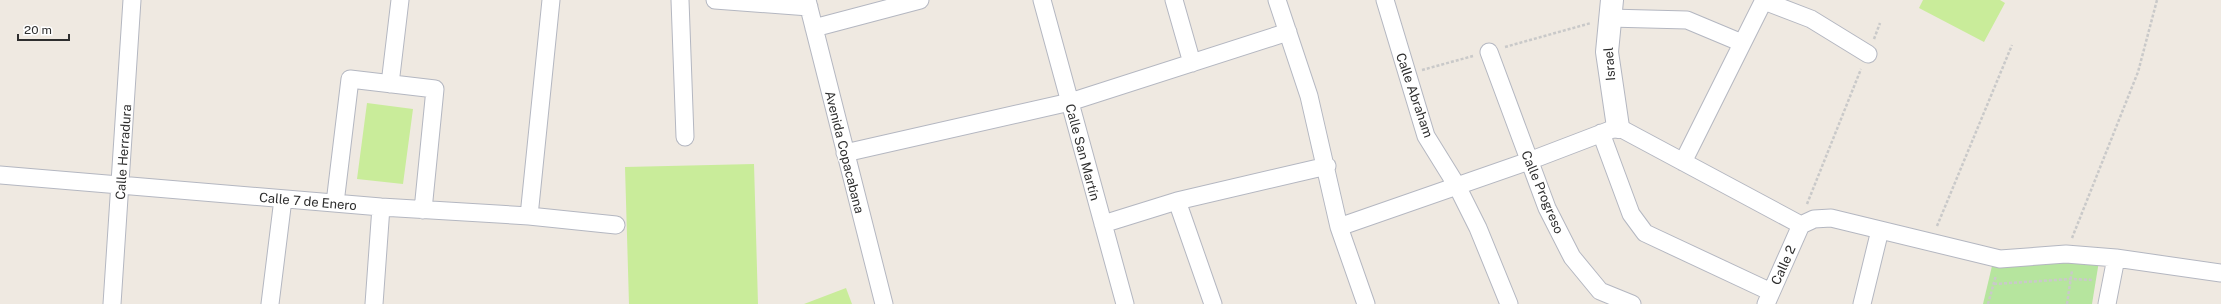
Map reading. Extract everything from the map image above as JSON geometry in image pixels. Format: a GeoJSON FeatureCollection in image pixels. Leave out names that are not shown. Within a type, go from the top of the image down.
{"type":"FeatureCollection","features":[{"type":"Feature","properties":{"kind":"street","name":"Calle Herradura"},"geometry":{"type":"LineString","coordinates":[[112,304],[132,0]]}},
{"type":"Feature","properties":{"kind":"street"},"geometry":{"type":"LineString","coordinates":[[390,84],[400,0]]}},
{"type":"Feature","properties":{"kind":"street"},"geometry":{"type":"LineString","coordinates":[[529,216],[551,0]]}},
{"type":"Feature","properties":{"kind":"street"},"geometry":{"type":"LineString","coordinates":[[680,0],[685,137]]}},
{"type":"Feature","properties":{"kind":"street"},"geometry":{"type":"LineString","coordinates":[[715,0],[808,4]]}},
{"type":"Feature","properties":{"kind":"street"},"geometry":{"type":"LineString","coordinates":[[814,28],[920,0]]}},
{"type":"Feature","properties":{"kind":"street","name":"Calle San Martín"},"geometry":{"type":"LineString","coordinates":[[1042,0],[1125,304]]}},
{"type":"Feature","properties":{"kind":"street"},"geometry":{"type":"LineString","coordinates":[[1174,0],[1192,63]]}},
{"type":"Feature","properties":{"kind":"street"},"geometry":{"type":"LineString","coordinates":[[1277,0],[1309,96],[1339,227],[1366,304]]}},
{"type":"Feature","properties":{"kind":"street","name":"Calle Abraham"},"geometry":{"type":"LineString","coordinates":[[1385,0],[1406,74],[1426,136],[1457,186],[1478,228],[1509,304]]}},
{"type":"Feature","properties":{"kind":"street"},"geometry":{"type":"LineString","coordinates":[[1683,162],[1764,0],[1811,19],[1868,54]]}},
{"type":"Feature","properties":{"kind":"street","name":"Avenida Copacabana"},"geometry":{"type":"LineString","coordinates":[[808,4],[884,304]]}},
{"type":"Feature","properties":{"kind":"street"},"geometry":{"type":"LineString","coordinates":[[1610,9],[1686,20],[1742,43]]}},
{"type":"Feature","properties":{"kind":"street","name":"Israel"},"geometry":{"type":"LineString","coordinates":[[1610,9],[1607,52],[1610,130]]}},
{"type":"Feature","properties":{"kind":"street"},"geometry":{"type":"LineString","coordinates":[[845,153],[1070,102],[1288,32]]}},
{"type":"Feature","properties":{"kind":"street","name":"Calle Progreso"},"geometry":{"type":"LineString","coordinates":[[1488,52],[1547,208],[1572,257],[1600,291],[1632,304]]}},
{"type":"Feature","properties":{"kind":"street"},"geometry":{"type":"LineString","coordinates":[[334,203],[350,79],[435,89],[423,210]]}},
{"type":"Feature","properties":{"kind":"street"},"geometry":{"type":"LineString","coordinates":[[1610,130],[1631,214],[1644,233],[1768,298]]}},
{"type":"Feature","properties":{"kind":"street"},"geometry":{"type":"LineString","coordinates":[[1339,227],[1529,161],[1610,130],[1683,162],[1801,225],[1814,219],[1831,218],[2000,259],[2116,258],[2221,273]]}},
{"type":"Feature","properties":{"kind":"street"},"geometry":{"type":"LineString","coordinates":[[1104,224],[1178,201],[1326,166]]}},
{"type":"Feature","properties":{"kind":"street","name":"Calle 7 de Enero"},"geometry":{"type":"LineString","coordinates":[[0,175],[381,207],[529,216],[616,225]]}},
{"type":"Feature","properties":{"kind":"street"},"geometry":{"type":"LineString","coordinates":[[270,304],[283,199]]}},
{"type":"Feature","properties":{"kind":"street"},"geometry":{"type":"LineString","coordinates":[[1178,201],[1212,304]]}},
{"type":"Feature","properties":{"kind":"street"},"geometry":{"type":"LineString","coordinates":[[374,304],[381,207]]}},
{"type":"Feature","properties":{"kind":"street","name":"Calle 2"},"geometry":{"type":"LineString","coordinates":[[1768,298],[1801,225]]}},
{"type":"Feature","properties":{"kind":"street"},"geometry":{"type":"LineString","coordinates":[[1862,304],[1880,230]]}},
{"type":"Feature","properties":{"kind":"street"},"geometry":{"type":"LineString","coordinates":[[2107,304],[2116,258]]}},
{"type":"Feature","properties":{"kind":"path"},"geometry":{"type":"LineString","coordinates":[[2067,304],[2071,279],[2070,259],[2138,72],[2157,0]]}},
{"type":"Feature","properties":{"kind":"path"},"geometry":{"type":"LineString","coordinates":[[1406,74],[1488,52],[1610,9]]}},
{"type":"Feature","properties":{"kind":"path"},"geometry":{"type":"LineString","coordinates":[[1801,225],[1807,204],[1880,23]]}},
{"type":"Feature","properties":{"kind":"path"},"geometry":{"type":"LineString","coordinates":[[1930,243],[2012,45]]}},
{"type":"Feature","properties":{"kind":"path"},"geometry":{"type":"LineString","coordinates":[[1988,304],[2000,259]]}},
{"type":"Feature","properties":{"kind":"path"},"geometry":{"type":"LineString","coordinates":[[1994,284],[2071,279],[2094,280]]}},
{"type":"Feature","properties":{"kind":"green space"},"geometry":{"type":"Polygon","coordinates":[[[1923,0],[2000,0],[2005,3],[1984,42],[1919,8],[1923,0]]]}},
{"type":"Feature","properties":{"kind":"green space"},"geometry":{"type":"Polygon","coordinates":[[[367,103],[413,109],[403,184],[357,179],[367,103]]]}},
{"type":"Feature","properties":{"kind":"green space"},"geometry":{"type":"Polygon","coordinates":[[[754,164],[758,304],[629,304],[625,167],[754,164]]]}},
{"type":"Feature","properties":{"kind":"green space"},"geometry":{"type":"Polygon","coordinates":[[[2099,261],[2092,304],[1983,304],[1992,266],[2099,261]]]}},
{"type":"Feature","properties":{"kind":"green space"},"geometry":{"type":"Polygon","coordinates":[[[846,288],[852,304],[804,304],[846,288]]]}}]}
